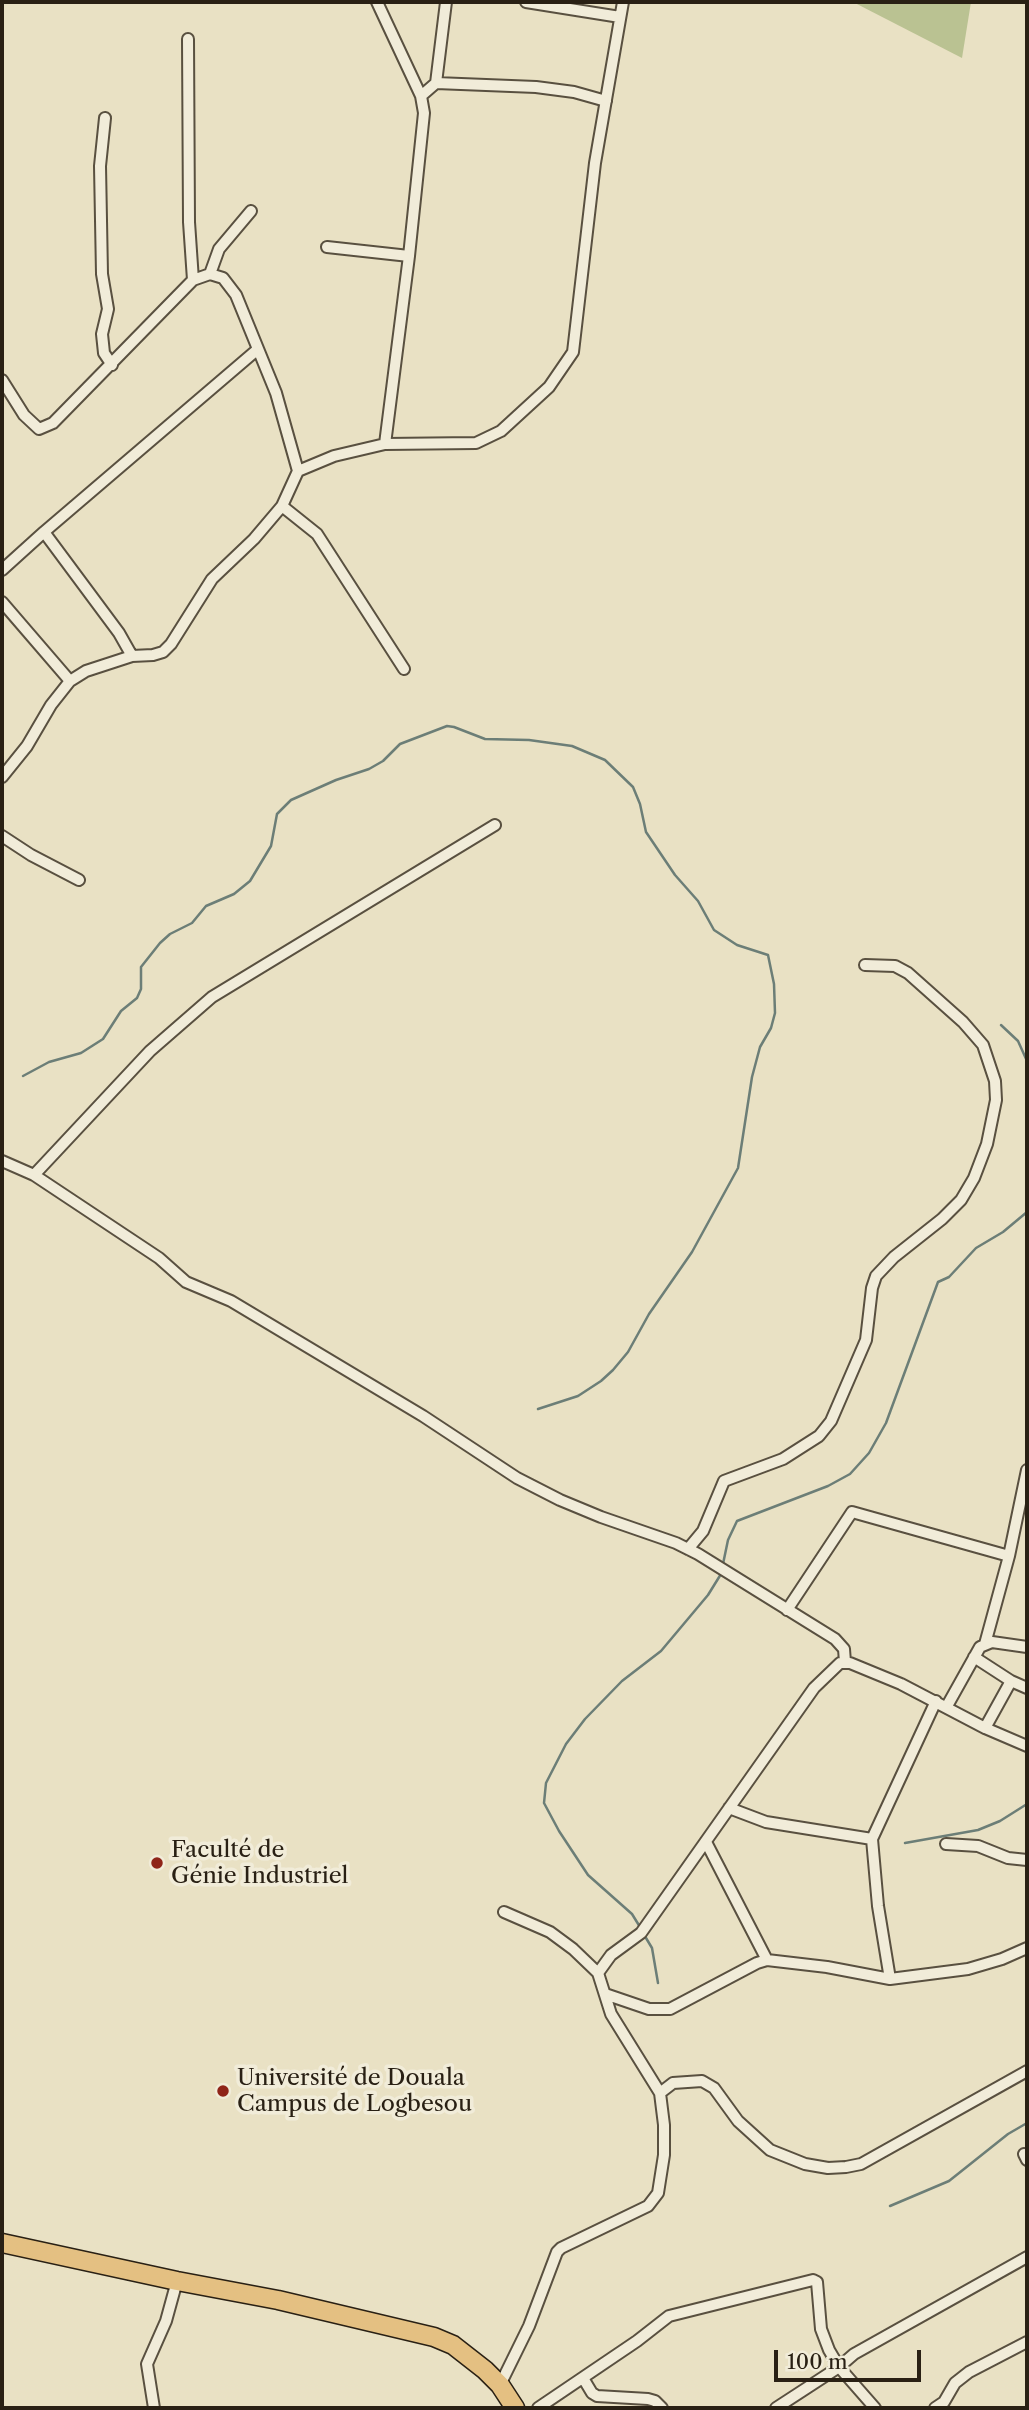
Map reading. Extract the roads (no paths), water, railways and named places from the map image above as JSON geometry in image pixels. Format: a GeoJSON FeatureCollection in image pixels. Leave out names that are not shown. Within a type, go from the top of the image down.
{"type":"FeatureCollection","features":[{"type":"Feature","properties":{"kind":"main road"},"geometry":{"type":"LineString","coordinates":[[2,2244],[278,2300],[434,2337],[453,2345],[470,2357],[500,2385],[515,2408]]}},
{"type":"Feature","properties":{"kind":"street"},"geometry":{"type":"LineString","coordinates":[[377,2],[421,96],[424,113],[385,444]]}},
{"type":"Feature","properties":{"kind":"street"},"geometry":{"type":"LineString","coordinates":[[421,96],[436,83],[446,2]]}},
{"type":"Feature","properties":{"kind":"street"},"geometry":{"type":"LineString","coordinates":[[526,2],[620,17]]}},
{"type":"Feature","properties":{"kind":"street"},"geometry":{"type":"LineString","coordinates":[[298,471],[334,456],[385,444],[476,443],[501,431],[549,387],[563,369],[572,352],[595,163],[623,2]]}},
{"type":"Feature","properties":{"kind":"street"},"geometry":{"type":"LineString","coordinates":[[188,39],[189,222],[194,280]]}},
{"type":"Feature","properties":{"kind":"street"},"geometry":{"type":"LineString","coordinates":[[436,83],[536,87],[574,92],[606,101]]}},
{"type":"Feature","properties":{"kind":"street"},"geometry":{"type":"LineString","coordinates":[[105,118],[100,166],[102,274],[108,309],[102,334],[104,353],[112,365]]}},
{"type":"Feature","properties":{"kind":"street"},"geometry":{"type":"LineString","coordinates":[[210,274],[219,249],[251,211]]}},
{"type":"Feature","properties":{"kind":"street"},"geometry":{"type":"LineString","coordinates":[[327,247],[409,256]]}},
{"type":"Feature","properties":{"kind":"street"},"geometry":{"type":"LineString","coordinates":[[2,380],[24,415],[39,429],[53,423],[194,280],[210,274],[223,278],[236,295],[282,409],[298,471],[282,506],[212,579],[171,644],[163,652],[132,656],[86,671],[70,681],[56,697],[27,746],[2,777]]}},
{"type":"Feature","properties":{"kind":"street"},"geometry":{"type":"LineString","coordinates":[[2,570],[258,349]]}},
{"type":"Feature","properties":{"kind":"street"},"geometry":{"type":"LineString","coordinates":[[282,506],[317,534],[404,669]]}},
{"type":"Feature","properties":{"kind":"street"},"geometry":{"type":"LineString","coordinates":[[44,532],[119,633],[132,656]]}},
{"type":"Feature","properties":{"kind":"street"},"geometry":{"type":"LineString","coordinates":[[2,602],[70,681]]}},
{"type":"Feature","properties":{"kind":"street"},"geometry":{"type":"LineString","coordinates":[[34,1175],[150,1051],[212,997],[495,825]]}},
{"type":"Feature","properties":{"kind":"street"},"geometry":{"type":"LineString","coordinates":[[2,836],[31,855],[79,880]]}},
{"type":"Feature","properties":{"kind":"street"},"geometry":{"type":"LineString","coordinates":[[688,1549],[703,1531],[724,1481],[783,1460],[819,1436],[831,1421],[866,1340],[876,1276],[894,1257],[942,1219],[961,1200],[974,1178],[987,1144],[996,1100],[995,1082],[983,1045],[963,1022],[908,972],[895,966],[865,965]]}},
{"type":"Feature","properties":{"kind":"street"},"geometry":{"type":"LineString","coordinates":[[4,1164],[34,1175],[159,1258],[187,1282],[231,1301],[423,1416],[517,1478],[560,1500],[688,1549],[835,1639],[844,1649],[845,1662]]}},
{"type":"Feature","properties":{"kind":"street"},"geometry":{"type":"LineString","coordinates":[[985,1644],[1009,1556],[1027,1470]]}},
{"type":"Feature","properties":{"kind":"street"},"geometry":{"type":"LineString","coordinates":[[787,1610],[852,1512],[1009,1556]]}},
{"type":"Feature","properties":{"kind":"street"},"geometry":{"type":"LineString","coordinates":[[890,1979],[878,1906],[872,1839],[942,1703],[980,1647],[992,1642],[1027,1647]]}},
{"type":"Feature","properties":{"kind":"street"},"geometry":{"type":"LineString","coordinates":[[974,1657],[1027,1688]]}},
{"type":"Feature","properties":{"kind":"street"},"geometry":{"type":"LineString","coordinates":[[598,1973],[611,1955],[641,1933],[814,1688],[834,1667],[845,1662],[880,1674],[942,1703],[985,1728],[1027,1746]]}},
{"type":"Feature","properties":{"kind":"street"},"geometry":{"type":"LineString","coordinates":[[985,1728],[1011,1681]]}},
{"type":"Feature","properties":{"kind":"street"},"geometry":{"type":"LineString","coordinates":[[729,1808],[766,1822],[872,1839]]}},
{"type":"Feature","properties":{"kind":"street"},"geometry":{"type":"LineString","coordinates":[[706,1842],[767,1959]]}},
{"type":"Feature","properties":{"kind":"street"},"geometry":{"type":"LineString","coordinates":[[946,1844],[978,1846],[1009,1858],[1027,1860]]}},
{"type":"Feature","properties":{"kind":"street"},"geometry":{"type":"LineString","coordinates":[[500,2385],[529,2326],[556,2252],[641,2211],[653,2201],[658,2193],[664,2155],[660,2093],[611,2014],[598,1973],[556,1936],[504,1912]]}},
{"type":"Feature","properties":{"kind":"street"},"geometry":{"type":"LineString","coordinates":[[605,1994],[649,2009],[670,2009],[767,1959],[890,1979],[968,1969],[1027,1948]]}},
{"type":"Feature","properties":{"kind":"street"},"geometry":{"type":"LineString","coordinates":[[660,2093],[682,2081],[709,2083],[738,2121],[770,2150],[806,2164],[828,2168],[846,2167],[861,2164],[1027,2071]]}},
{"type":"Feature","properties":{"kind":"street"},"geometry":{"type":"LineString","coordinates":[[776,2408],[839,2367],[854,2354],[1027,2257]]}},
{"type":"Feature","properties":{"kind":"street"},"geometry":{"type":"LineString","coordinates":[[538,2408],[638,2341],[669,2316],[813,2280],[817,2282],[821,2329],[829,2350],[839,2367],[875,2408]]}},
{"type":"Feature","properties":{"kind":"street"},"geometry":{"type":"LineString","coordinates":[[154,2408],[147,2371],[148,2358],[166,2321],[177,2281]]}},
{"type":"Feature","properties":{"kind":"street"},"geometry":{"type":"LineString","coordinates":[[935,2408],[944,2402],[955,2383],[970,2372],[1027,2342]]}},
{"type":"Feature","properties":{"kind":"street"},"geometry":{"type":"LineString","coordinates":[[583,2378],[597,2396],[648,2399],[655,2401],[662,2408]]}},
{"type":"Feature","properties":{"kind":"waterway"},"geometry":{"type":"LineString","coordinates":[[23,1076],[49,1062],[81,1053],[103,1039],[121,1011],[137,998],[141,989],[141,967],[160,943],[170,934],[192,923],[206,906],[234,894],[250,881],[271,846],[277,814],[291,800],[369,769],[383,761],[400,744],[447,726],[485,739],[529,740],[572,746],[605,760],[633,787],[646,832],[675,875],[698,901],[714,930],[737,945],[768,955],[774,984],[775,1013],[771,1028],[760,1047],[752,1077],[738,1168],[692,1252],[649,1314],[628,1352],[613,1370],[578,1396],[538,1409]]}},
{"type":"Feature","properties":{"kind":"waterway"},"geometry":{"type":"LineString","coordinates":[[1001,1025],[1018,1041],[1027,1061]]}},
{"type":"Feature","properties":{"kind":"waterway"},"geometry":{"type":"LineString","coordinates":[[723,1564],[728,1540],[737,1521],[828,1486],[850,1474],[869,1453],[886,1423],[938,1282],[949,1277],[976,1248],[1003,1232],[1027,1212]]}},
{"type":"Feature","properties":{"kind":"waterway"},"geometry":{"type":"LineString","coordinates":[[640,1927],[632,1914],[588,1875],[559,1831],[544,1803],[546,1783],[566,1744],[585,1719],[622,1681],[661,1651],[708,1595],[721,1574]]}},
{"type":"Feature","properties":{"kind":"waterway"},"geometry":{"type":"LineString","coordinates":[[905,1843],[978,1830],[1000,1821],[1027,1804]]}},
{"type":"Feature","properties":{"kind":"waterway"},"geometry":{"type":"LineString","coordinates":[[643,1933],[652,1948],[658,1983]]}},
{"type":"Feature","properties":{"kind":"waterway"},"geometry":{"type":"LineString","coordinates":[[890,2206],[949,2181],[1008,2134],[1027,2123]]}},
{"type":"Feature","properties":{"kind":"place","name":"Faculté de Génie Industriel"},"geometry":{"type":"Point","coordinates":[157,1863]}},
{"type":"Feature","properties":{"kind":"place","name":"Université de Douala Campus de Logbesou"},"geometry":{"type":"Point","coordinates":[223,2091]}}]}
